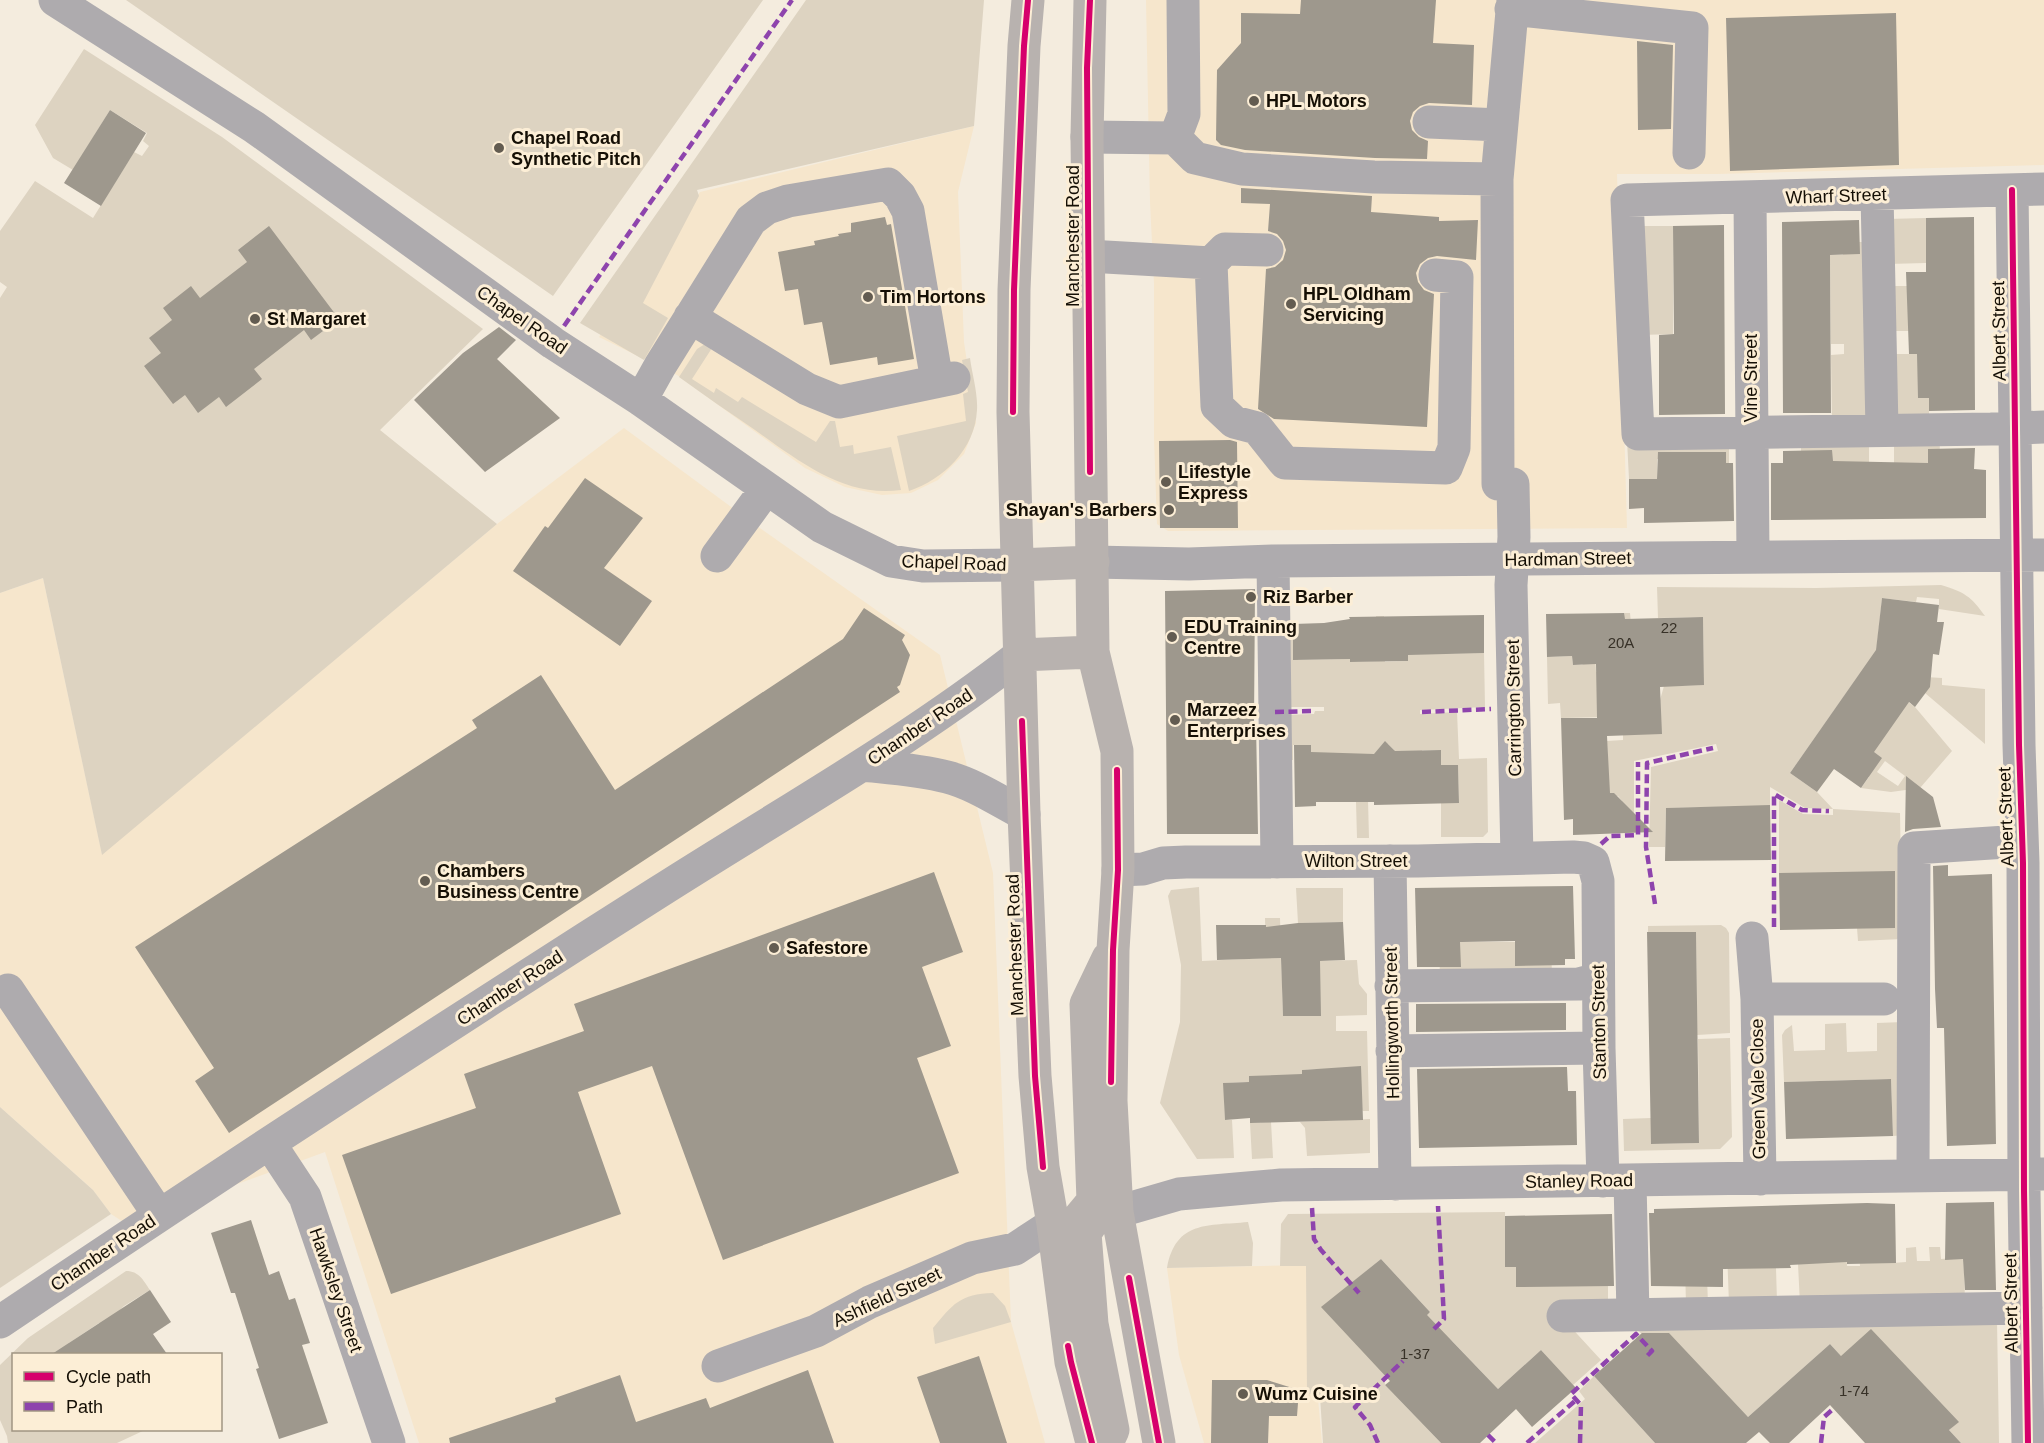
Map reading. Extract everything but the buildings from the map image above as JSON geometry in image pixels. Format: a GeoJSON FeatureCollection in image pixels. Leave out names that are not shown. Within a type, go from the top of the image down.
{"type":"FeatureCollection","features":[{"type":"Feature","properties":{"kind":"highway","name":"Manchester Road"},"geometry":{"type":"LineString","coordinates":[[1029,0],[1024,46],[1014,290],[1012,412],[1024,814],[1035,1076],[1043,1167],[1086,1218],[1159,1443]]}},
{"type":"Feature","properties":{"kind":"highway","name":"Manchester Road"},"geometry":{"type":"LineString","coordinates":[[1090,0],[1087,137],[1093,652],[1117,751],[1118,870],[1113,950],[1086,1004],[1093,1201],[1086,1218],[1071,1362],[1092,1443]]}},
{"type":"Feature","properties":{"kind":"highway"},"geometry":{"type":"LineString","coordinates":[[1016,565],[1093,562]]}},
{"type":"Feature","properties":{"kind":"highway"},"geometry":{"type":"LineString","coordinates":[[1020,655],[1093,652]]}},
{"type":"Feature","properties":{"kind":"highway"},"geometry":{"type":"LineString","coordinates":[[1086,1218],[1085,1233],[1092,1324],[1113,1430],[1107,1443]]}},
{"type":"Feature","properties":{"kind":"street","name":"Chapel Road"},"geometry":{"type":"LineString","coordinates":[[55,0],[254,128],[553,344],[641,400],[822,527],[891,561],[923,566],[1016,565]]}},
{"type":"Feature","properties":{"kind":"street"},"geometry":{"type":"LineString","coordinates":[[1175,138],[1184,114],[1183,0]]}},
{"type":"Feature","properties":{"kind":"street"},"geometry":{"type":"LineString","coordinates":[[1454,448],[1498,450],[1497,179],[1512,5],[1692,28],[1689,153]]}},
{"type":"Feature","properties":{"kind":"street"},"geometry":{"type":"LineString","coordinates":[[1428,122],[1501,125]]}},
{"type":"Feature","properties":{"kind":"street"},"geometry":{"type":"LineString","coordinates":[[1087,137],[1175,138],[1195,158],[1242,169],[1374,177],[1497,179]]}},
{"type":"Feature","properties":{"kind":"street"},"geometry":{"type":"LineString","coordinates":[[641,400],[690,317],[751,220],[767,208],[788,201],[888,184],[900,196],[908,211],[945,380],[839,402],[807,389],[690,317]]}},
{"type":"Feature","properties":{"kind":"street","name":"Wharf Street"},"geometry":{"type":"LineString","coordinates":[[1752,433],[1638,434],[1627,200],[2044,189]]}},
{"type":"Feature","properties":{"kind":"street","name":"Albert Street"},"geometry":{"type":"LineString","coordinates":[[2012,190],[2030,427],[2030,555],[2022,841],[2034,1042],[2032,1315],[2028,1443]]}},
{"type":"Feature","properties":{"kind":"street"},"geometry":{"type":"LineString","coordinates":[[1877,194],[1882,429]]}},
{"type":"Feature","properties":{"kind":"street","name":"Vine Street"},"geometry":{"type":"LineString","coordinates":[[1750,198],[1753,557]]}},
{"type":"Feature","properties":{"kind":"street"},"geometry":{"type":"LineString","coordinates":[[1267,250],[1225,249],[1211,263],[1217,406],[1234,422],[1257,428],[1285,463],[1446,468],[1454,448],[1443,371],[1457,277],[1436,275]]}},
{"type":"Feature","properties":{"kind":"street"},"geometry":{"type":"LineString","coordinates":[[1088,256],[1211,263]]}},
{"type":"Feature","properties":{"kind":"street"},"geometry":{"type":"LineString","coordinates":[[1752,433],[2030,427]]}},
{"type":"Feature","properties":{"kind":"street","name":"Carrington Street"},"geometry":{"type":"LineString","coordinates":[[1498,450],[1498,484],[1512,484],[1517,857]]}},
{"type":"Feature","properties":{"kind":"street"},"geometry":{"type":"LineString","coordinates":[[717,556],[766,489]]}},
{"type":"Feature","properties":{"kind":"street","name":"Hardman Street"},"geometry":{"type":"LineString","coordinates":[[1093,562],[1189,564],[1273,561],[2030,555]]}},
{"type":"Feature","properties":{"kind":"street"},"geometry":{"type":"LineString","coordinates":[[1273,561],[1277,862]]}},
{"type":"Feature","properties":{"kind":"street","name":"Chamber Road"},"geometry":{"type":"LineString","coordinates":[[0,1322],[159,1215],[656,893],[863,765],[973,691],[1020,655]]}},
{"type":"Feature","properties":{"kind":"street"},"geometry":{"type":"LineString","coordinates":[[863,765],[948,777],[1024,814]]}},
{"type":"Feature","properties":{"kind":"street"},"geometry":{"type":"LineString","coordinates":[[1913,1176],[1914,848],[2022,841]]}},
{"type":"Feature","properties":{"kind":"street","name":"Wilton Street"},"geometry":{"type":"LineString","coordinates":[[1118,870],[1143,870],[1163,863],[1488,860],[1573,856],[1593,862]]}},
{"type":"Feature","properties":{"kind":"street","name":"Hollingworth Street"},"geometry":{"type":"LineString","coordinates":[[1390,861],[1395,1184]]}},
{"type":"Feature","properties":{"kind":"street","name":"Stanton Street"},"geometry":{"type":"LineString","coordinates":[[1593,862],[1598,881],[1599,1048],[1633,1315]]}},
{"type":"Feature","properties":{"kind":"street","name":"Green Vale Close"},"geometry":{"type":"LineString","coordinates":[[1752,938],[1757,999],[1760,1179]]}},
{"type":"Feature","properties":{"kind":"street"},"geometry":{"type":"LineString","coordinates":[[1391,986],[1580,984],[1598,979]]}},
{"type":"Feature","properties":{"kind":"street"},"geometry":{"type":"LineString","coordinates":[[8,990],[159,1215]]}},
{"type":"Feature","properties":{"kind":"street","name":"Green Vale Close"},"geometry":{"type":"LineString","coordinates":[[1757,999],[1884,999]]}},
{"type":"Feature","properties":{"kind":"street"},"geometry":{"type":"LineString","coordinates":[[1392,1051],[1599,1048]]}},
{"type":"Feature","properties":{"kind":"street","name":"Hawksley Street"},"geometry":{"type":"LineString","coordinates":[[270,1144],[305,1197],[389,1443]]}},
{"type":"Feature","properties":{"kind":"street","name":"Stanley Road"},"geometry":{"type":"LineString","coordinates":[[1086,1218],[1179,1194],[1281,1185],[2034,1175]]}},
{"type":"Feature","properties":{"kind":"street","name":"Ashfield Street"},"geometry":{"type":"LineString","coordinates":[[718,1366],[816,1331],[870,1302],[972,1258],[1015,1250],[1086,1218]]}},
{"type":"Feature","properties":{"kind":"street"},"geometry":{"type":"LineString","coordinates":[[1563,1316],[2032,1315]]}},
{"type":"Feature","properties":{"kind":"shaded area","name":"Chapel Road Synthetic Pitch"},"geometry":{"type":"Polygon","coordinates":[[[126,0],[763,0],[553,296],[126,0]]]}},
{"type":"Feature","properties":{"kind":"shaded area"},"geometry":{"type":"Polygon","coordinates":[[[806,0],[984,0],[974,126],[697,190],[699,196],[643,303],[668,318],[644,360],[580,323],[806,0]]]}},
{"type":"Feature","properties":{"kind":"shaded area"},"geometry":{"type":"Polygon","coordinates":[[[1146,0],[2044,0],[2044,165],[1717,174],[1617,174],[1627,528],[1168,531],[1157,524],[1154,438],[1154,283],[1146,0]]]}},
{"type":"Feature","properties":{"kind":"shaded area"},"geometry":{"type":"Polygon","coordinates":[[[84,49],[222,137],[483,329],[380,430],[497,524],[102,855],[43,578],[0,593],[0,298],[7,287],[0,282],[0,231],[35,181],[93,218],[134,152],[142,156],[149,146],[143,141],[147,133],[110,110],[73,170],[53,158],[35,125],[84,49]]]}},
{"type":"Feature","properties":{"kind":"shaded area"},"geometry":{"type":"Polygon","coordinates":[[[974,126],[958,192],[964,342],[976,423],[964,454],[938,480],[911,493],[882,495],[845,487],[805,468],[677,375],[599,337],[700,192],[974,126]]]}},
{"type":"Feature","properties":{"kind":"shaded area"},"geometry":{"type":"Polygon","coordinates":[[[1926,218],[1926,263],[1888,264],[1887,219],[1926,218]]]}},
{"type":"Feature","properties":{"kind":"shaded area"},"geometry":{"type":"Polygon","coordinates":[[[1637,226],[1673,226],[1673,334],[1641,335],[1637,226]]]}},
{"type":"Feature","properties":{"kind":"shaded area"},"geometry":{"type":"Polygon","coordinates":[[[1843,242],[1870,242],[1872,423],[1832,424],[1831,355],[1844,354],[1844,344],[1831,344],[1830,255],[1843,255],[1843,242]]]}},
{"type":"Feature","properties":{"kind":"shaded area"},"geometry":{"type":"Polygon","coordinates":[[[1889,286],[1928,286],[1915,331],[1889,331],[1889,286]]]}},
{"type":"Feature","properties":{"kind":"shaded area"},"geometry":{"type":"Polygon","coordinates":[[[705,344],[712,348],[692,379],[714,393],[716,388],[738,402],[742,397],[816,442],[830,421],[835,421],[840,447],[853,445],[854,454],[891,447],[901,490],[880,491],[861,488],[824,475],[788,454],[679,377],[697,349],[705,344]]]}},
{"type":"Feature","properties":{"kind":"shaded area"},"geometry":{"type":"Polygon","coordinates":[[[1890,354],[1928,354],[1918,398],[1929,398],[1929,423],[1891,423],[1890,354]]]}},
{"type":"Feature","properties":{"kind":"shaded area"},"geometry":{"type":"Polygon","coordinates":[[[970,358],[977,410],[970,437],[964,450],[945,470],[922,486],[909,491],[897,436],[966,421],[963,394],[968,392],[962,360],[970,358]]]}},
{"type":"Feature","properties":{"kind":"shaded area"},"geometry":{"type":"Polygon","coordinates":[[[624,428],[757,526],[940,655],[993,873],[1011,1322],[1045,1443],[419,1443],[325,1152],[229,1187],[148,1238],[111,1214],[92,1189],[0,1107],[0,593],[43,578],[102,854],[497,524],[624,428]]]}},
{"type":"Feature","properties":{"kind":"shaded area"},"geometry":{"type":"Polygon","coordinates":[[[1729,439],[1729,476],[1689,459],[1657,459],[1657,479],[1629,479],[1627,440],[1729,439]]]}},
{"type":"Feature","properties":{"kind":"shaded area"},"geometry":{"type":"Polygon","coordinates":[[[1869,439],[1869,474],[1801,474],[1801,440],[1869,439]]]}},
{"type":"Feature","properties":{"kind":"shaded area"},"geometry":{"type":"Polygon","coordinates":[[[1894,439],[1940,439],[1939,472],[1894,473],[1894,439]]]}},
{"type":"Feature","properties":{"kind":"shaded area"},"geometry":{"type":"Polygon","coordinates":[[[1941,585],[1966,596],[1985,616],[1939,609],[1939,599],[1917,597],[1916,602],[1882,598],[1875,664],[1926,677],[1942,678],[1942,685],[1985,689],[1985,744],[1925,693],[1889,688],[1915,707],[1952,751],[1920,788],[1891,792],[1861,788],[1869,777],[1858,768],[1902,706],[1859,675],[1790,773],[1817,792],[1833,809],[1805,808],[1770,787],[1770,806],[1666,808],[1665,847],[1649,847],[1651,767],[1718,751],[1716,744],[1634,761],[1634,833],[1615,833],[1614,820],[1573,822],[1573,819],[1609,818],[1622,811],[1622,801],[1618,796],[1609,796],[1607,741],[1623,740],[1623,724],[1606,717],[1561,718],[1560,703],[1548,704],[1547,657],[1572,656],[1573,665],[1582,665],[1595,654],[1596,672],[1625,671],[1624,613],[1630,613],[1642,734],[1661,734],[1660,700],[1664,686],[1704,685],[1703,617],[1658,618],[1657,587],[1816,588],[1941,585]],[[1885,761],[1877,772],[1898,786],[1905,776],[1885,761]]]}},
{"type":"Feature","properties":{"kind":"shaded area"},"geometry":{"type":"Polygon","coordinates":[[[1376,616],[1384,616],[1385,662],[1408,661],[1408,654],[1484,653],[1485,707],[1420,710],[1420,714],[1457,712],[1459,759],[1487,758],[1488,832],[1483,837],[1441,837],[1441,803],[1459,802],[1458,765],[1441,765],[1441,750],[1422,750],[1422,761],[1394,757],[1394,750],[1388,744],[1382,745],[1367,763],[1369,838],[1357,838],[1356,802],[1311,759],[1311,745],[1293,745],[1293,760],[1288,760],[1282,715],[1314,714],[1315,711],[1324,711],[1324,707],[1283,707],[1282,624],[1297,624],[1298,660],[1377,661],[1376,616]]]}},
{"type":"Feature","properties":{"kind":"shaded area"},"geometry":{"type":"Polygon","coordinates":[[[1779,800],[1803,814],[1833,815],[1833,809],[1900,813],[1902,939],[1858,941],[1857,928],[1884,928],[1779,874],[1779,800]]]}},
{"type":"Feature","properties":{"kind":"shaded area"},"geometry":{"type":"Polygon","coordinates":[[[1199,887],[1202,961],[1266,958],[1265,918],[1280,918],[1283,1016],[1298,1016],[1320,961],[1357,960],[1359,984],[1367,994],[1367,1015],[1336,1016],[1336,1031],[1367,1031],[1369,1111],[1363,1111],[1318,1069],[1302,1070],[1303,1085],[1249,1076],[1249,1082],[1224,1083],[1225,1120],[1232,1120],[1234,1158],[1197,1159],[1160,1103],[1180,1022],[1181,965],[1168,896],[1171,890],[1199,887]]]}},
{"type":"Feature","properties":{"kind":"shaded area"},"geometry":{"type":"Polygon","coordinates":[[[1296,888],[1343,888],[1343,922],[1298,923],[1296,888]]]}},
{"type":"Feature","properties":{"kind":"shaded area"},"geometry":{"type":"Polygon","coordinates":[[[1721,925],[1729,933],[1730,1033],[1697,1035],[1696,932],[1648,932],[1648,926],[1721,925]]]}},
{"type":"Feature","properties":{"kind":"shaded area"},"geometry":{"type":"Polygon","coordinates":[[[1439,942],[1551,942],[1552,975],[1440,977],[1439,942]]]}},
{"type":"Feature","properties":{"kind":"shaded area"},"geometry":{"type":"Polygon","coordinates":[[[1903,1022],[1905,1135],[1893,1136],[1891,1079],[1784,1082],[1782,1035],[1792,1025],[1794,1051],[1825,1050],[1825,1024],[1846,1023],[1847,1052],[1877,1051],[1877,1023],[1903,1022]]]}},
{"type":"Feature","properties":{"kind":"shaded area"},"geometry":{"type":"Polygon","coordinates":[[[1730,1038],[1732,1137],[1720,1149],[1624,1151],[1623,1119],[1651,1118],[1651,1144],[1699,1143],[1698,1039],[1730,1038]]]}},
{"type":"Feature","properties":{"kind":"shaded area"},"geometry":{"type":"Polygon","coordinates":[[[0,1107],[93,1190],[111,1214],[0,1288],[0,1107]]]}},
{"type":"Feature","properties":{"kind":"shaded area"},"geometry":{"type":"Polygon","coordinates":[[[1370,1119],[1370,1153],[1307,1156],[1305,1128],[1300,1122],[1370,1119]]]}},
{"type":"Feature","properties":{"kind":"shaded area"},"geometry":{"type":"Polygon","coordinates":[[[1271,1122],[1273,1158],[1252,1159],[1250,1123],[1271,1122]]]}},
{"type":"Feature","properties":{"kind":"shaded area"},"geometry":{"type":"Polygon","coordinates":[[[1505,1212],[1505,1267],[1516,1267],[1516,1287],[1530,1287],[1531,1267],[1608,1285],[1608,1305],[1567,1323],[1601,1360],[1573,1385],[1541,1350],[1498,1389],[1453,1342],[1423,1318],[1430,1312],[1381,1259],[1354,1281],[1384,1374],[1385,1385],[1441,1443],[1323,1443],[1320,1396],[1307,1393],[1306,1266],[1280,1266],[1281,1224],[1288,1214],[1505,1212]]]}},
{"type":"Feature","properties":{"kind":"shaded area"},"geometry":{"type":"Polygon","coordinates":[[[1248,1222],[1253,1243],[1252,1266],[1167,1268],[1171,1252],[1186,1233],[1207,1226],[1248,1222]]]}},
{"type":"Feature","properties":{"kind":"shaded area"},"geometry":{"type":"Polygon","coordinates":[[[1963,1246],[1965,1299],[1800,1304],[1798,1264],[1846,1249],[1847,1266],[1860,1266],[1859,1249],[1893,1263],[1906,1262],[1906,1248],[1916,1247],[1917,1261],[1930,1261],[1929,1247],[1940,1247],[1941,1259],[1954,1258],[1963,1246]]]}},
{"type":"Feature","properties":{"kind":"shaded area"},"geometry":{"type":"Polygon","coordinates":[[[1727,1250],[1776,1268],[1777,1302],[1729,1304],[1727,1250]]]}},
{"type":"Feature","properties":{"kind":"shaded area"},"geometry":{"type":"Polygon","coordinates":[[[1706,1251],[1708,1304],[1686,1305],[1685,1264],[1706,1251]]]}},
{"type":"Feature","properties":{"kind":"shaded area"},"geometry":{"type":"Polygon","coordinates":[[[1306,1265],[1322,1443],[1204,1443],[1179,1355],[1167,1268],[1306,1265]]]}},
{"type":"Feature","properties":{"kind":"shaded area"},"geometry":{"type":"Polygon","coordinates":[[[126,1271],[137,1274],[150,1290],[124,1306],[102,1328],[99,1323],[69,1343],[72,1347],[62,1353],[12,1353],[28,1338],[126,1271]]]}},
{"type":"Feature","properties":{"kind":"shaded area"},"geometry":{"type":"Polygon","coordinates":[[[993,1293],[1005,1306],[1011,1322],[935,1344],[933,1328],[952,1307],[965,1298],[993,1293]]]}},
{"type":"Feature","properties":{"kind":"shaded area"},"geometry":{"type":"Polygon","coordinates":[[[1997,1320],[1999,1443],[1961,1443],[1949,1430],[1958,1422],[1841,1356],[1830,1344],[1748,1417],[1660,1353],[1631,1323],[1997,1320]]]}},
{"type":"Feature","properties":{"kind":"shaded area"},"geometry":{"type":"Polygon","coordinates":[[[12,1353],[12,1431],[143,1431],[117,1443],[8,1443],[0,1420],[0,1365],[12,1353]]]}},
{"type":"Feature","properties":{"kind":"shaded area"},"geometry":{"type":"Polygon","coordinates":[[[1594,1376],[1655,1443],[1535,1443],[1585,1399],[1579,1391],[1594,1376]]]}},
{"type":"Feature","properties":{"kind":"marked path"},"geometry":{"type":"LineString","coordinates":[[564,326],[792,0]]}},
{"type":"Feature","properties":{"kind":"marked path"},"geometry":{"type":"LineString","coordinates":[[1422,712],[1491,709]]}},
{"type":"Feature","properties":{"kind":"marked path"},"geometry":{"type":"LineString","coordinates":[[1275,712],[1312,711]]}},
{"type":"Feature","properties":{"kind":"marked path"},"geometry":{"type":"LineString","coordinates":[[1655,904],[1646,847],[1647,763],[1713,748]]}},
{"type":"Feature","properties":{"kind":"marked path"},"geometry":{"type":"LineString","coordinates":[[1601,844],[1610,836],[1638,835],[1638,762]]}},
{"type":"Feature","properties":{"kind":"marked path"},"geometry":{"type":"LineString","coordinates":[[1774,927],[1774,794],[1802,810],[1829,811]]}},
{"type":"Feature","properties":{"kind":"marked path"},"geometry":{"type":"LineString","coordinates":[[1434,1329],[1444,1319],[1438,1206]]}},
{"type":"Feature","properties":{"kind":"marked path"},"geometry":{"type":"LineString","coordinates":[[1312,1208],[1314,1239],[1359,1293]]}},
{"type":"Feature","properties":{"kind":"marked path"},"geometry":{"type":"LineString","coordinates":[[1580,1443],[1581,1405],[1571,1394],[1636,1334],[1652,1351],[1647,1356]]}},
{"type":"Feature","properties":{"kind":"marked path"},"geometry":{"type":"LineString","coordinates":[[1378,1443],[1370,1425],[1355,1407],[1403,1361]]}},
{"type":"Feature","properties":{"kind":"marked path"},"geometry":{"type":"LineString","coordinates":[[1527,1443],[1576,1400]]}},
{"type":"Feature","properties":{"kind":"marked path"},"geometry":{"type":"LineString","coordinates":[[1821,1443],[1824,1417],[1833,1409]]}},
{"type":"Feature","properties":{"kind":"marked path"},"geometry":{"type":"LineString","coordinates":[[1488,1435],[1496,1443]]}},
{"type":"Feature","properties":{"kind":"cycle path"},"geometry":{"type":"LineString","coordinates":[[1013,412],[1014,290],[1028,0]]}},
{"type":"Feature","properties":{"kind":"cycle path"},"geometry":{"type":"LineString","coordinates":[[1090,0],[1087,68],[1090,472]]}},
{"type":"Feature","properties":{"kind":"cycle path"},"geometry":{"type":"LineString","coordinates":[[2012,190],[2019,745],[2023,863],[2024,1191],[2028,1443]]}},
{"type":"Feature","properties":{"kind":"cycle path"},"geometry":{"type":"LineString","coordinates":[[1022,721],[1035,1076],[1043,1167]]}},
{"type":"Feature","properties":{"kind":"cycle path"},"geometry":{"type":"LineString","coordinates":[[1111,1082],[1113,950],[1118,870],[1117,770]]}},
{"type":"Feature","properties":{"kind":"cycle path"},"geometry":{"type":"LineString","coordinates":[[1129,1278],[1159,1443]]}},
{"type":"Feature","properties":{"kind":"cycle path"},"geometry":{"type":"LineString","coordinates":[[1068,1346],[1092,1443]]}},
{"type":"Feature","properties":{"kind":"place","name":"HPL Motors"},"geometry":{"type":"Point","coordinates":[1254,101]}},
{"type":"Feature","properties":{"kind":"place","name":"Chapel Road Synthetic Pitch"},"geometry":{"type":"Point","coordinates":[499,148]}},
{"type":"Feature","properties":{"kind":"place","name":"Tim Hortons"},"geometry":{"type":"Point","coordinates":[868,297]}},
{"type":"Feature","properties":{"kind":"place","name":"HPL Oldham Servicing"},"geometry":{"type":"Point","coordinates":[1291,304]}},
{"type":"Feature","properties":{"kind":"place","name":"St Margaret"},"geometry":{"type":"Point","coordinates":[255,319]}},
{"type":"Feature","properties":{"kind":"place","name":"Lifestyle Express"},"geometry":{"type":"Point","coordinates":[1166,482]}},
{"type":"Feature","properties":{"kind":"place","name":"Shayan's Barbers"},"geometry":{"type":"Point","coordinates":[1169,510]}},
{"type":"Feature","properties":{"kind":"place","name":"Riz Barber"},"geometry":{"type":"Point","coordinates":[1251,597]}},
{"type":"Feature","properties":{"kind":"place","name":"EDU Training Centre"},"geometry":{"type":"Point","coordinates":[1172,637]}},
{"type":"Feature","properties":{"kind":"place","name":"Marzeez Enterprises"},"geometry":{"type":"Point","coordinates":[1175,720]}},
{"type":"Feature","properties":{"kind":"place","name":"Chambers Business Centre"},"geometry":{"type":"Point","coordinates":[425,881]}},
{"type":"Feature","properties":{"kind":"place","name":"Safestore"},"geometry":{"type":"Point","coordinates":[774,948]}},
{"type":"Feature","properties":{"kind":"place","name":"Wumz Cuisine"},"geometry":{"type":"Point","coordinates":[1243,1394]}}]}
